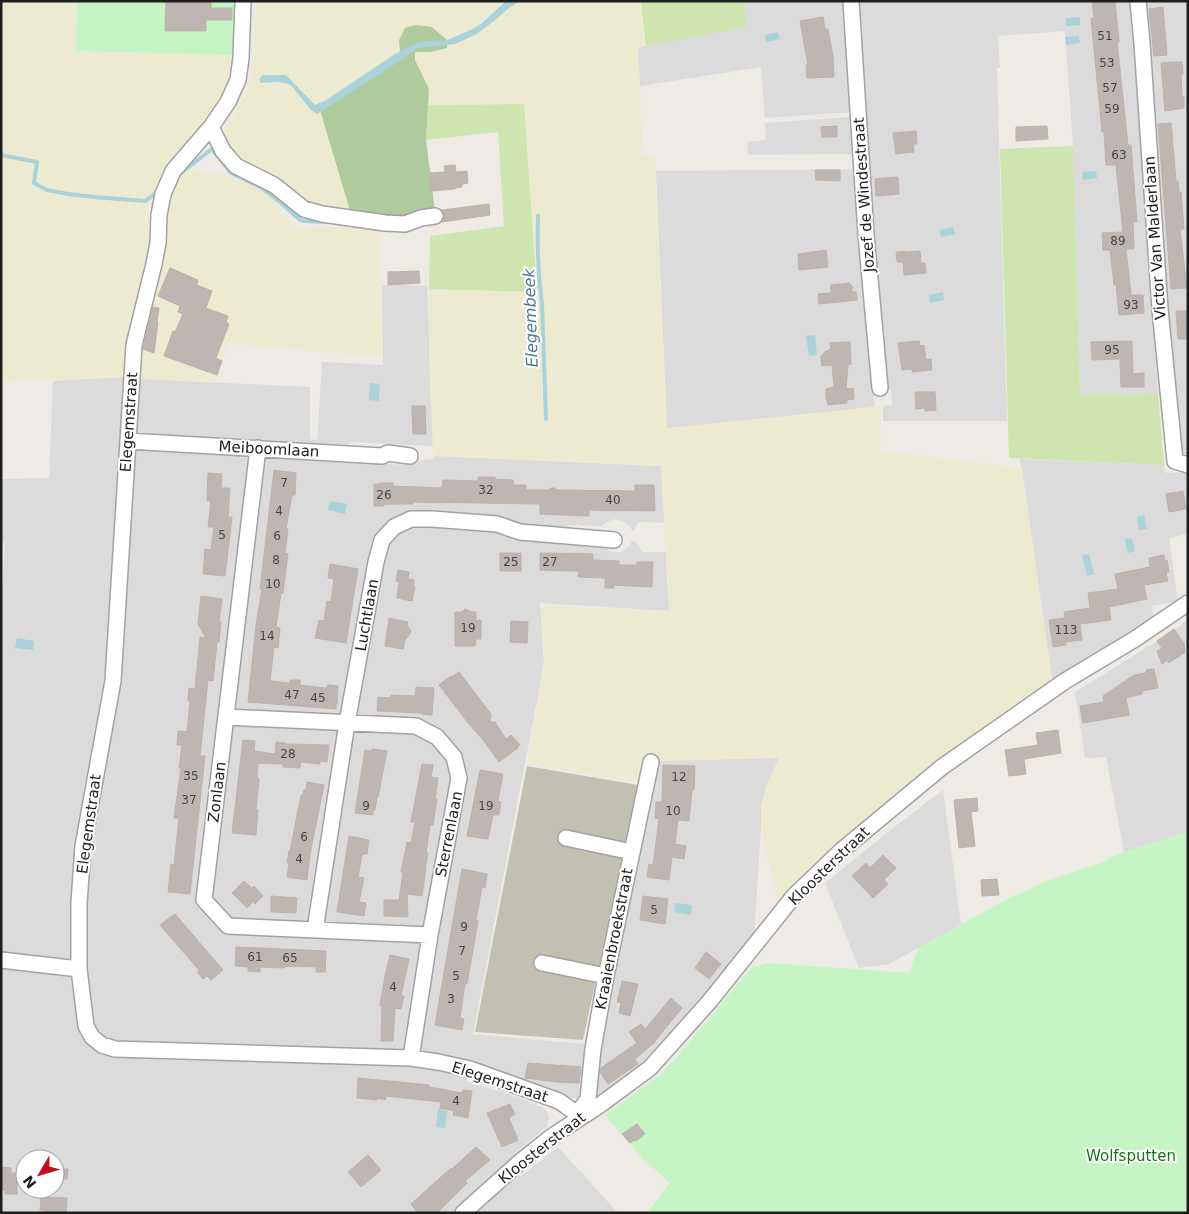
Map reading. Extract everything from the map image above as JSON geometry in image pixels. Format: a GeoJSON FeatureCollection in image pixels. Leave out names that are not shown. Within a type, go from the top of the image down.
{"type":"FeatureCollection","features":[{"type":"Feature","properties":{"kind":"street","name":"Elegemstraat"},"geometry":{"type":"LineString","coordinates":[[243,1],[241,58],[238,80],[228,102],[211,127],[173,171],[163,194],[154,264],[134,345],[114,681],[83,846],[79,903],[79,969],[86,1026],[92,1037],[102,1045],[115,1049],[411,1058],[438,1062],[470,1069],[559,1102],[578,1116]]}},
{"type":"Feature","properties":{"kind":"street","name":"Jozef de Windestraat"},"geometry":{"type":"LineString","coordinates":[[851,1],[866,235],[880,388]]}},
{"type":"Feature","properties":{"kind":"street","name":"Victor Van Malderlaan"},"geometry":{"type":"LineString","coordinates":[[1138,1],[1160,309],[1175,461],[1188,465]]}},
{"type":"Feature","properties":{"kind":"street"},"geometry":{"type":"LineString","coordinates":[[211,127],[223,151],[236,166],[274,185],[304,208],[322,214],[385,224],[405,224],[435,216]]}},
{"type":"Feature","properties":{"kind":"street","name":"Meiboomlaan"},"geometry":{"type":"LineString","coordinates":[[128,441],[382,456],[388,453],[410,456]]}},
{"type":"Feature","properties":{"kind":"street","name":"Zonlaan"},"geometry":{"type":"LineString","coordinates":[[258,448],[204,900],[228,926],[430,935]]}},
{"type":"Feature","properties":{"kind":"street","name":"Luchtlaan"},"geometry":{"type":"LineString","coordinates":[[315,930],[347,723],[376,562],[382,540],[394,527],[411,519],[432,519],[497,524],[520,532],[614,540]]}},
{"type":"Feature","properties":{"kind":"street","name":"Kloosterstraat"},"geometry":{"type":"LineString","coordinates":[[463,1213],[521,1161],[578,1116],[600,1105],[650,1068],[709,1002],[794,896],[842,850],[942,767],[1066,681],[1135,639],[1188,603]]}},
{"type":"Feature","properties":{"kind":"street","name":"Sterrenlaan"},"geometry":{"type":"LineString","coordinates":[[226,717],[416,726],[437,737],[454,757],[460,778],[430,935],[411,1058]]}},
{"type":"Feature","properties":{"kind":"street","name":"Kraaienbroekstraat"},"geometry":{"type":"LineString","coordinates":[[578,1116],[588,1099],[593,1049],[606,976],[651,762]]}},
{"type":"Feature","properties":{"kind":"street"},"geometry":{"type":"LineString","coordinates":[[566,838],[632,852]]}},
{"type":"Feature","properties":{"kind":"street"},"geometry":{"type":"LineString","coordinates":[[1,960],[79,969]]}},
{"type":"Feature","properties":{"kind":"street"},"geometry":{"type":"LineString","coordinates":[[542,962],[606,976]]}},
{"type":"Feature","properties":{"kind":"shaded area"},"geometry":{"type":"Polygon","coordinates":[[[744,1],[1188,1],[1188,456],[1184,454],[1180,447],[1174,363],[1156,365],[1158,394],[1080,395],[1073,146],[1065,31],[998,36],[1000,68],[997,68],[1007,421],[883,421],[883,406],[892,405],[891,390],[872,380],[875,407],[667,429],[656,171],[857,169],[856,154],[748,155],[747,142],[766,140],[765,123],[850,117],[851,136],[866,136],[852,112],[765,118],[761,67],[640,86],[638,47],[747,27],[744,1]]]}},
{"type":"Feature","properties":{"kind":"shaded area"},"geometry":{"type":"Polygon","coordinates":[[[382,285],[427,286],[433,446],[350,442],[339,463],[408,465],[408,462],[433,459],[435,456],[661,466],[665,523],[639,522],[633,532],[628,524],[615,519],[601,526],[568,525],[567,542],[600,544],[609,551],[621,552],[629,547],[631,541],[635,541],[643,552],[666,552],[669,611],[540,603],[544,664],[473,1034],[595,1045],[655,761],[779,758],[766,788],[761,807],[754,936],[651,1058],[599,1096],[561,1099],[471,1063],[466,1081],[520,1098],[544,1108],[548,1113],[549,1120],[547,1126],[501,1168],[521,1176],[558,1147],[618,1213],[1,1213],[1,611],[5,543],[1,543],[1,479],[49,478],[53,381],[124,377],[121,415],[138,416],[140,379],[310,387],[310,439],[317,440],[322,362],[383,365],[382,285]]]}},
{"type":"Feature","properties":{"kind":"shaded area"},"geometry":{"type":"Polygon","coordinates":[[[1020,459],[1164,465],[1165,472],[1167,473],[1188,472],[1188,534],[1169,538],[1178,601],[1151,606],[1154,619],[1052,679],[1020,459]]]}},
{"type":"Feature","properties":{"kind":"shaded area"},"geometry":{"type":"Polygon","coordinates":[[[1188,620],[1188,833],[1124,852],[1106,757],[1085,758],[1075,692],[1188,620]]]}},
{"type":"Feature","properties":{"kind":"shaded area"},"geometry":{"type":"Polygon","coordinates":[[[527,766],[638,785],[583,1040],[475,1032],[527,766]]]}},
{"type":"Feature","properties":{"kind":"shaded area"},"geometry":{"type":"Polygon","coordinates":[[[943,790],[961,925],[889,964],[859,968],[825,883],[943,790]]]}},
{"type":"Feature","properties":{"kind":"green space"},"geometry":{"type":"Polygon","coordinates":[[[1,1],[77,1],[77,51],[234,55],[253,62],[256,1],[641,1],[646,46],[638,48],[643,155],[655,155],[667,428],[881,407],[881,451],[1022,468],[1052,679],[940,761],[778,905],[761,826],[761,807],[766,788],[779,758],[642,760],[637,782],[527,763],[544,661],[541,606],[669,611],[661,466],[435,456],[429,360],[429,289],[537,292],[524,104],[421,105],[351,214],[309,208],[242,164],[228,150],[222,134],[246,93],[253,63],[234,57],[233,71],[226,92],[215,111],[172,164],[149,202],[148,241],[163,240],[167,200],[180,173],[186,169],[223,174],[263,189],[286,218],[298,227],[308,228],[313,226],[380,230],[383,357],[227,343],[216,383],[138,378],[136,305],[126,343],[124,377],[1,382],[1,1]]]}},
{"type":"Feature","properties":{"kind":"green space"},"geometry":{"type":"Polygon","coordinates":[[[77,1],[236,1],[234,55],[76,51],[77,1]]]}},
{"type":"Feature","properties":{"kind":"green space"},"geometry":{"type":"Polygon","coordinates":[[[641,1],[744,1],[747,27],[646,46],[641,1]]]}},
{"type":"Feature","properties":{"kind":"green space"},"geometry":{"type":"Polygon","coordinates":[[[416,25],[432,27],[448,41],[447,48],[431,52],[415,52],[415,60],[429,89],[426,140],[435,211],[404,218],[351,214],[320,110],[400,53],[399,40],[405,28],[416,25]]]}},
{"type":"Feature","properties":{"kind":"green space"},"geometry":{"type":"Polygon","coordinates":[[[524,104],[537,292],[429,289],[430,236],[504,226],[498,132],[426,140],[428,105],[524,104]]]}},
{"type":"Feature","properties":{"kind":"green space"},"geometry":{"type":"Polygon","coordinates":[[[1073,146],[1080,395],[1158,394],[1164,465],[1009,458],[1000,149],[1073,146]]]}},
{"type":"Feature","properties":{"kind":"green space","name":"Wolfsputten"},"geometry":{"type":"Polygon","coordinates":[[[1188,832],[1188,1213],[647,1213],[670,1183],[642,1158],[605,1115],[661,1074],[752,967],[768,963],[909,973],[918,948],[1015,895],[1046,881],[1107,861],[1106,859],[1124,852],[1188,832]]]}},
{"type":"Feature","properties":{"kind":"water"},"geometry":{"type":"Polygon","coordinates":[[[506,1],[520,1],[477,34],[455,44],[419,48],[317,114],[310,109],[291,85],[278,82],[261,83],[259,79],[263,75],[286,75],[315,105],[326,100],[395,54],[419,42],[447,40],[473,29],[506,1]]]}},
{"type":"Feature","properties":{"kind":"water"},"geometry":{"type":"Polygon","coordinates":[[[1080,17],[1080,25],[1066,26],[1066,18],[1080,17]]]}},
{"type":"Feature","properties":{"kind":"water"},"geometry":{"type":"Polygon","coordinates":[[[778,32],[780,39],[766,42],[765,35],[778,32]]]}},
{"type":"Feature","properties":{"kind":"water"},"geometry":{"type":"Polygon","coordinates":[[[1079,36],[1080,43],[1066,45],[1065,37],[1079,36]]]}},
{"type":"Feature","properties":{"kind":"water"},"geometry":{"type":"Polygon","coordinates":[[[1096,171],[1097,178],[1083,180],[1082,172],[1096,171]]]}},
{"type":"Feature","properties":{"kind":"water"},"geometry":{"type":"Polygon","coordinates":[[[953,227],[955,234],[941,237],[940,230],[953,227]]]}},
{"type":"Feature","properties":{"kind":"water"},"geometry":{"type":"Polygon","coordinates":[[[943,292],[944,300],[930,303],[929,295],[943,292]]]}},
{"type":"Feature","properties":{"kind":"water"},"geometry":{"type":"Polygon","coordinates":[[[815,335],[817,355],[809,356],[806,336],[815,335]]]}},
{"type":"Feature","properties":{"kind":"water"},"geometry":{"type":"Polygon","coordinates":[[[370,383],[380,384],[379,401],[369,400],[370,383]]]}},
{"type":"Feature","properties":{"kind":"water"},"geometry":{"type":"Polygon","coordinates":[[[330,501],[347,504],[345,514],[328,510],[330,501]]]}},
{"type":"Feature","properties":{"kind":"water"},"geometry":{"type":"Polygon","coordinates":[[[1144,515],[1147,529],[1139,530],[1137,517],[1144,515]]]}},
{"type":"Feature","properties":{"kind":"water"},"geometry":{"type":"Polygon","coordinates":[[[1132,538],[1135,551],[1128,553],[1125,539],[1132,538]]]}},
{"type":"Feature","properties":{"kind":"water"},"geometry":{"type":"Polygon","coordinates":[[[1089,554],[1094,574],[1087,576],[1082,555],[1089,554]]]}},
{"type":"Feature","properties":{"kind":"water"},"geometry":{"type":"Polygon","coordinates":[[[17,638],[34,641],[33,650],[15,648],[17,638]]]}},
{"type":"Feature","properties":{"kind":"water"},"geometry":{"type":"Polygon","coordinates":[[[675,903],[692,905],[691,915],[674,912],[675,903]]]}},
{"type":"Feature","properties":{"kind":"water"},"geometry":{"type":"Polygon","coordinates":[[[438,1109],[447,1111],[445,1128],[436,1127],[438,1109]]]}},
{"type":"Feature","properties":{"kind":"building"},"geometry":{"type":"Polygon","coordinates":[[[166,1],[211,1],[211,8],[232,8],[232,20],[206,20],[206,31],[165,31],[166,1]]]}},
{"type":"Feature","properties":{"kind":"building"},"geometry":{"type":"Polygon","coordinates":[[[1092,1],[1115,1],[1119,42],[1117,42],[1128,145],[1131,145],[1137,222],[1133,222],[1134,249],[1126,249],[1131,295],[1143,295],[1144,313],[1119,315],[1110,250],[1103,250],[1102,233],[1123,232],[1116,165],[1106,165],[1091,18],[1094,18],[1092,1]]]}},
{"type":"Feature","properties":{"kind":"building"},"geometry":{"type":"Polygon","coordinates":[[[1163,7],[1167,55],[1154,56],[1149,9],[1163,7]]]}},
{"type":"Feature","properties":{"kind":"building"},"geometry":{"type":"Polygon","coordinates":[[[823,17],[825,29],[828,29],[833,56],[834,77],[807,78],[806,65],[808,65],[800,21],[823,17]]]}},
{"type":"Feature","properties":{"kind":"building"},"geometry":{"type":"Polygon","coordinates":[[[1182,62],[1182,97],[1184,97],[1184,108],[1165,111],[1161,63],[1182,62]]]}},
{"type":"Feature","properties":{"kind":"building"},"geometry":{"type":"Polygon","coordinates":[[[1171,123],[1176,181],[1178,181],[1179,192],[1181,192],[1184,229],[1180,229],[1187,288],[1171,289],[1158,124],[1171,123]]]}},
{"type":"Feature","properties":{"kind":"building"},"geometry":{"type":"Polygon","coordinates":[[[837,126],[837,137],[822,137],[821,127],[837,126]]]}},
{"type":"Feature","properties":{"kind":"building"},"geometry":{"type":"Polygon","coordinates":[[[1047,126],[1048,139],[1016,141],[1016,127],[1047,126]]]}},
{"type":"Feature","properties":{"kind":"building"},"geometry":{"type":"Polygon","coordinates":[[[916,131],[917,144],[913,144],[914,152],[896,154],[893,133],[916,131]]]}},
{"type":"Feature","properties":{"kind":"building"},"geometry":{"type":"Polygon","coordinates":[[[455,165],[456,172],[467,171],[468,183],[462,184],[462,187],[455,189],[431,191],[430,173],[445,172],[444,166],[455,165]]]}},
{"type":"Feature","properties":{"kind":"building"},"geometry":{"type":"Polygon","coordinates":[[[815,170],[840,170],[840,181],[816,180],[815,170]]]}},
{"type":"Feature","properties":{"kind":"building"},"geometry":{"type":"Polygon","coordinates":[[[898,177],[899,194],[876,196],[875,179],[898,177]]]}},
{"type":"Feature","properties":{"kind":"building"},"geometry":{"type":"Polygon","coordinates":[[[489,204],[490,215],[442,222],[444,215],[442,210],[489,204]]]}},
{"type":"Feature","properties":{"kind":"building"},"geometry":{"type":"Polygon","coordinates":[[[826,250],[828,267],[799,270],[798,254],[826,250]]]}},
{"type":"Feature","properties":{"kind":"building"},"geometry":{"type":"Polygon","coordinates":[[[920,251],[921,263],[925,263],[926,273],[904,275],[903,262],[897,262],[896,252],[920,251]]]}},
{"type":"Feature","properties":{"kind":"building"},"geometry":{"type":"Polygon","coordinates":[[[170,268],[198,280],[197,285],[212,291],[206,308],[228,316],[226,322],[229,324],[216,358],[222,361],[217,375],[164,356],[173,331],[175,332],[183,314],[178,312],[180,306],[158,296],[170,268]]]}},
{"type":"Feature","properties":{"kind":"building"},"geometry":{"type":"Polygon","coordinates":[[[419,271],[420,283],[388,285],[388,272],[419,271]]]}},
{"type":"Feature","properties":{"kind":"building"},"geometry":{"type":"Polygon","coordinates":[[[849,283],[853,287],[852,292],[856,292],[857,300],[819,304],[818,294],[831,293],[831,285],[849,283]]]}},
{"type":"Feature","properties":{"kind":"building"},"geometry":{"type":"Polygon","coordinates":[[[153,307],[159,308],[154,353],[143,349],[153,307]]]}},
{"type":"Feature","properties":{"kind":"building"},"geometry":{"type":"Polygon","coordinates":[[[1176,311],[1188,311],[1188,339],[1178,339],[1176,311]]]}},
{"type":"Feature","properties":{"kind":"building"},"geometry":{"type":"Polygon","coordinates":[[[919,341],[920,346],[924,345],[926,360],[931,359],[932,370],[912,372],[912,369],[902,370],[898,343],[919,341]]]}},
{"type":"Feature","properties":{"kind":"building"},"geometry":{"type":"Polygon","coordinates":[[[1132,341],[1133,374],[1144,373],[1144,387],[1121,387],[1120,359],[1092,360],[1091,342],[1132,341]]]}},
{"type":"Feature","properties":{"kind":"building"},"geometry":{"type":"Polygon","coordinates":[[[850,342],[851,364],[848,365],[846,389],[853,388],[854,399],[847,400],[847,403],[828,405],[826,389],[834,387],[832,365],[822,366],[821,356],[831,349],[830,343],[850,342]]]}},
{"type":"Feature","properties":{"kind":"building"},"geometry":{"type":"Polygon","coordinates":[[[915,392],[935,392],[936,410],[925,411],[925,408],[916,409],[915,392]]]}},
{"type":"Feature","properties":{"kind":"building"},"geometry":{"type":"Polygon","coordinates":[[[412,406],[425,406],[426,434],[413,434],[412,406]]]}},
{"type":"Feature","properties":{"kind":"building"},"geometry":{"type":"Polygon","coordinates":[[[274,470],[296,473],[295,495],[292,495],[286,529],[288,529],[285,553],[288,554],[276,627],[280,628],[278,648],[274,647],[270,681],[290,683],[290,680],[300,680],[300,685],[326,688],[328,685],[338,686],[336,709],[248,702],[274,470]]]}},
{"type":"Feature","properties":{"kind":"building"},"geometry":{"type":"Polygon","coordinates":[[[208,473],[222,474],[221,488],[230,488],[228,517],[232,517],[225,576],[203,574],[205,549],[211,550],[214,527],[208,527],[211,501],[207,501],[208,473]]]}},
{"type":"Feature","properties":{"kind":"building"},"geometry":{"type":"Polygon","coordinates":[[[478,477],[513,480],[514,485],[526,485],[526,490],[549,490],[555,488],[557,490],[635,491],[635,485],[654,485],[655,511],[589,510],[589,516],[540,514],[540,504],[413,502],[413,504],[374,506],[374,484],[393,483],[393,486],[442,488],[443,480],[478,481],[478,477]]]}},
{"type":"Feature","properties":{"kind":"building"},"geometry":{"type":"Polygon","coordinates":[[[1183,491],[1186,509],[1169,512],[1166,494],[1183,491]]]}},
{"type":"Feature","properties":{"kind":"building"},"geometry":{"type":"Polygon","coordinates":[[[500,553],[521,553],[521,571],[500,571],[500,553]]]}},
{"type":"Feature","properties":{"kind":"building"},"geometry":{"type":"Polygon","coordinates":[[[540,553],[593,554],[593,560],[619,561],[619,565],[637,565],[637,562],[653,562],[652,587],[614,585],[614,588],[605,588],[605,578],[578,577],[579,571],[540,570],[540,553]]]}},
{"type":"Feature","properties":{"kind":"building"},"geometry":{"type":"Polygon","coordinates":[[[1164,555],[1169,572],[1166,573],[1168,581],[1144,585],[1147,599],[1109,607],[1111,620],[1080,624],[1082,640],[1066,642],[1066,645],[1053,647],[1049,620],[1065,618],[1064,612],[1090,608],[1088,593],[1118,589],[1115,574],[1150,567],[1149,558],[1164,555]]]}},
{"type":"Feature","properties":{"kind":"building"},"geometry":{"type":"Polygon","coordinates":[[[330,564],[358,569],[346,643],[315,638],[319,620],[324,621],[327,601],[331,602],[334,579],[328,578],[330,564]]]}},
{"type":"Feature","properties":{"kind":"building"},"geometry":{"type":"Polygon","coordinates":[[[398,570],[409,572],[408,579],[414,580],[413,586],[415,587],[412,601],[397,598],[399,582],[396,581],[398,570]]]}},
{"type":"Feature","properties":{"kind":"building"},"geometry":{"type":"Polygon","coordinates":[[[201,596],[222,599],[219,642],[217,642],[213,681],[208,680],[200,756],[205,756],[190,894],[168,892],[171,864],[174,865],[179,818],[174,818],[181,768],[179,768],[182,745],[177,745],[178,731],[187,732],[190,701],[188,701],[189,688],[195,689],[200,637],[206,638],[198,624],[201,596]]]}},
{"type":"Feature","properties":{"kind":"building"},"geometry":{"type":"Polygon","coordinates":[[[465,609],[476,612],[476,620],[481,620],[481,639],[476,639],[475,646],[455,646],[455,612],[462,612],[465,609]]]}},
{"type":"Feature","properties":{"kind":"building"},"geometry":{"type":"Polygon","coordinates":[[[389,618],[408,622],[407,625],[411,631],[405,640],[403,649],[385,646],[389,618]]]}},
{"type":"Feature","properties":{"kind":"building"},"geometry":{"type":"Polygon","coordinates":[[[511,621],[528,622],[527,643],[510,642],[511,621]]]}},
{"type":"Feature","properties":{"kind":"building"},"geometry":{"type":"Polygon","coordinates":[[[1174,629],[1184,643],[1185,652],[1169,663],[1167,660],[1162,664],[1157,651],[1162,648],[1157,641],[1174,629]]]}},
{"type":"Feature","properties":{"kind":"building"},"geometry":{"type":"Polygon","coordinates":[[[1154,669],[1158,688],[1142,691],[1142,694],[1126,698],[1129,715],[1083,723],[1080,706],[1104,702],[1103,696],[1134,675],[1146,673],[1146,670],[1154,669]]]}},
{"type":"Feature","properties":{"kind":"building"},"geometry":{"type":"Polygon","coordinates":[[[459,672],[491,714],[490,722],[495,722],[506,739],[511,735],[520,745],[499,762],[439,685],[459,672]]]}},
{"type":"Feature","properties":{"kind":"building"},"geometry":{"type":"Polygon","coordinates":[[[416,687],[434,688],[432,715],[377,711],[378,697],[391,698],[391,695],[415,696],[416,687]]]}},
{"type":"Feature","properties":{"kind":"building"},"geometry":{"type":"Polygon","coordinates":[[[1058,730],[1061,753],[1024,759],[1026,774],[1009,776],[1005,750],[1038,745],[1036,733],[1058,730]]]}},
{"type":"Feature","properties":{"kind":"building"},"geometry":{"type":"Polygon","coordinates":[[[243,740],[255,741],[254,751],[275,754],[276,742],[329,745],[327,762],[320,761],[320,764],[301,762],[300,768],[283,767],[283,764],[258,763],[256,835],[232,833],[243,740]]]}},
{"type":"Feature","properties":{"kind":"building"},"geometry":{"type":"Polygon","coordinates":[[[372,749],[387,751],[375,810],[373,810],[373,815],[355,813],[365,750],[372,751],[372,749]]]}},
{"type":"Feature","properties":{"kind":"building"},"geometry":{"type":"Polygon","coordinates":[[[422,764],[433,765],[431,777],[438,778],[435,799],[437,799],[433,825],[430,825],[422,896],[407,894],[408,917],[384,916],[384,900],[399,900],[403,872],[401,872],[407,842],[411,843],[415,822],[411,822],[422,764]]]}},
{"type":"Feature","properties":{"kind":"building"},"geometry":{"type":"Polygon","coordinates":[[[663,765],[695,766],[694,790],[692,790],[689,821],[678,820],[675,844],[686,846],[684,859],[672,857],[669,880],[647,877],[649,864],[653,865],[659,819],[655,818],[656,802],[662,802],[663,765]]]}},
{"type":"Feature","properties":{"kind":"building"},"geometry":{"type":"Polygon","coordinates":[[[480,770],[503,774],[498,801],[501,802],[499,815],[493,815],[488,839],[467,836],[480,770]]]}},
{"type":"Feature","properties":{"kind":"building"},"geometry":{"type":"Polygon","coordinates":[[[307,782],[324,785],[310,854],[307,880],[287,877],[289,863],[287,863],[301,795],[306,790],[307,782]]]}},
{"type":"Feature","properties":{"kind":"building"},"geometry":{"type":"Polygon","coordinates":[[[977,798],[978,811],[971,812],[975,846],[959,848],[954,800],[977,798]]]}},
{"type":"Feature","properties":{"kind":"building"},"geometry":{"type":"Polygon","coordinates":[[[349,836],[369,840],[367,854],[362,854],[358,877],[364,878],[359,902],[366,903],[364,916],[337,912],[349,836]]]}},
{"type":"Feature","properties":{"kind":"building"},"geometry":{"type":"Polygon","coordinates":[[[883,855],[896,868],[884,880],[888,884],[873,898],[852,876],[866,863],[870,868],[883,855]]]}},
{"type":"Feature","properties":{"kind":"building"},"geometry":{"type":"Polygon","coordinates":[[[462,869],[487,874],[485,888],[482,887],[467,984],[465,984],[460,1018],[464,1019],[462,1030],[435,1025],[462,869]]]}},
{"type":"Feature","properties":{"kind":"building"},"geometry":{"type":"Polygon","coordinates":[[[997,879],[999,895],[982,896],[981,880],[997,879]]]}},
{"type":"Feature","properties":{"kind":"building"},"geometry":{"type":"Polygon","coordinates":[[[244,881],[252,888],[254,886],[263,896],[255,904],[253,902],[247,908],[232,893],[244,881]]]}},
{"type":"Feature","properties":{"kind":"building"},"geometry":{"type":"Polygon","coordinates":[[[271,896],[297,898],[296,913],[271,912],[271,896]]]}},
{"type":"Feature","properties":{"kind":"building"},"geometry":{"type":"Polygon","coordinates":[[[643,896],[668,899],[665,924],[640,920],[643,896]]]}},
{"type":"Feature","properties":{"kind":"building"},"geometry":{"type":"Polygon","coordinates":[[[175,914],[223,970],[211,980],[207,976],[203,979],[197,972],[199,970],[160,925],[175,914]]]}},
{"type":"Feature","properties":{"kind":"building"},"geometry":{"type":"Polygon","coordinates":[[[236,947],[326,951],[325,972],[316,972],[316,967],[296,966],[284,968],[260,967],[260,972],[248,971],[248,967],[235,966],[236,947]]]}},
{"type":"Feature","properties":{"kind":"building"},"geometry":{"type":"Polygon","coordinates":[[[706,952],[721,964],[709,979],[695,968],[706,952]]]}},
{"type":"Feature","properties":{"kind":"building"},"geometry":{"type":"Polygon","coordinates":[[[390,955],[409,959],[401,996],[404,996],[401,1009],[395,1008],[393,1041],[381,1041],[382,1006],[380,1006],[390,955]]]}},
{"type":"Feature","properties":{"kind":"building"},"geometry":{"type":"Polygon","coordinates":[[[622,981],[638,984],[630,1016],[619,1013],[621,1003],[617,1002],[622,981]]]}},
{"type":"Feature","properties":{"kind":"building"},"geometry":{"type":"Polygon","coordinates":[[[671,998],[682,1008],[655,1042],[635,1059],[638,1064],[608,1084],[600,1072],[601,1068],[637,1043],[629,1032],[641,1024],[645,1029],[671,998]]]}},
{"type":"Feature","properties":{"kind":"building"},"geometry":{"type":"Polygon","coordinates":[[[528,1063],[581,1067],[579,1083],[525,1078],[528,1063]]]}},
{"type":"Feature","properties":{"kind":"building"},"geometry":{"type":"Polygon","coordinates":[[[358,1078],[429,1085],[429,1087],[462,1093],[463,1090],[472,1091],[468,1118],[453,1115],[454,1111],[440,1108],[441,1102],[386,1096],[385,1100],[357,1098],[358,1078]]]}},
{"type":"Feature","properties":{"kind":"building"},"geometry":{"type":"Polygon","coordinates":[[[510,1104],[515,1114],[509,1118],[518,1140],[502,1147],[487,1113],[510,1104]]]}},
{"type":"Feature","properties":{"kind":"building"},"geometry":{"type":"Polygon","coordinates":[[[637,1124],[645,1134],[630,1143],[622,1134],[637,1124]]]}},
{"type":"Feature","properties":{"kind":"building"},"geometry":{"type":"Polygon","coordinates":[[[476,1147],[490,1160],[465,1181],[467,1183],[437,1213],[418,1213],[411,1204],[476,1147]]]}},
{"type":"Feature","properties":{"kind":"building"},"geometry":{"type":"Polygon","coordinates":[[[368,1155],[381,1170],[361,1187],[348,1172],[368,1155]]]}},
{"type":"Feature","properties":{"kind":"building"},"geometry":{"type":"Polygon","coordinates":[[[1,1167],[11,1168],[11,1173],[15,1173],[15,1194],[5,1194],[5,1190],[1,1190],[1,1167]]]}},
{"type":"Feature","properties":{"kind":"building"},"geometry":{"type":"Polygon","coordinates":[[[65,1169],[68,1169],[67,1179],[65,1179],[65,1169]]]}},
{"type":"Feature","properties":{"kind":"building"},"geometry":{"type":"Polygon","coordinates":[[[67,1198],[66,1213],[44,1213],[44,1210],[40,1210],[41,1199],[67,1198]]]}},
{"type":"Feature","properties":{"kind":"waterway","name":"Elegembeek"},"geometry":{"type":"LineString","coordinates":[[181,173],[212,149],[231,173],[262,188],[299,219],[303,221],[328,222]]}},
{"type":"Feature","properties":{"kind":"waterway","name":"Elegembeek"},"geometry":{"type":"LineString","coordinates":[[1,155],[37,162],[34,183],[47,190],[94,197],[145,201],[158,192]]}},
{"type":"Feature","properties":{"kind":"waterway","name":"Elegembeek"},"geometry":{"type":"LineString","coordinates":[[538,216],[538,260],[542,304],[546,419]]}}]}
